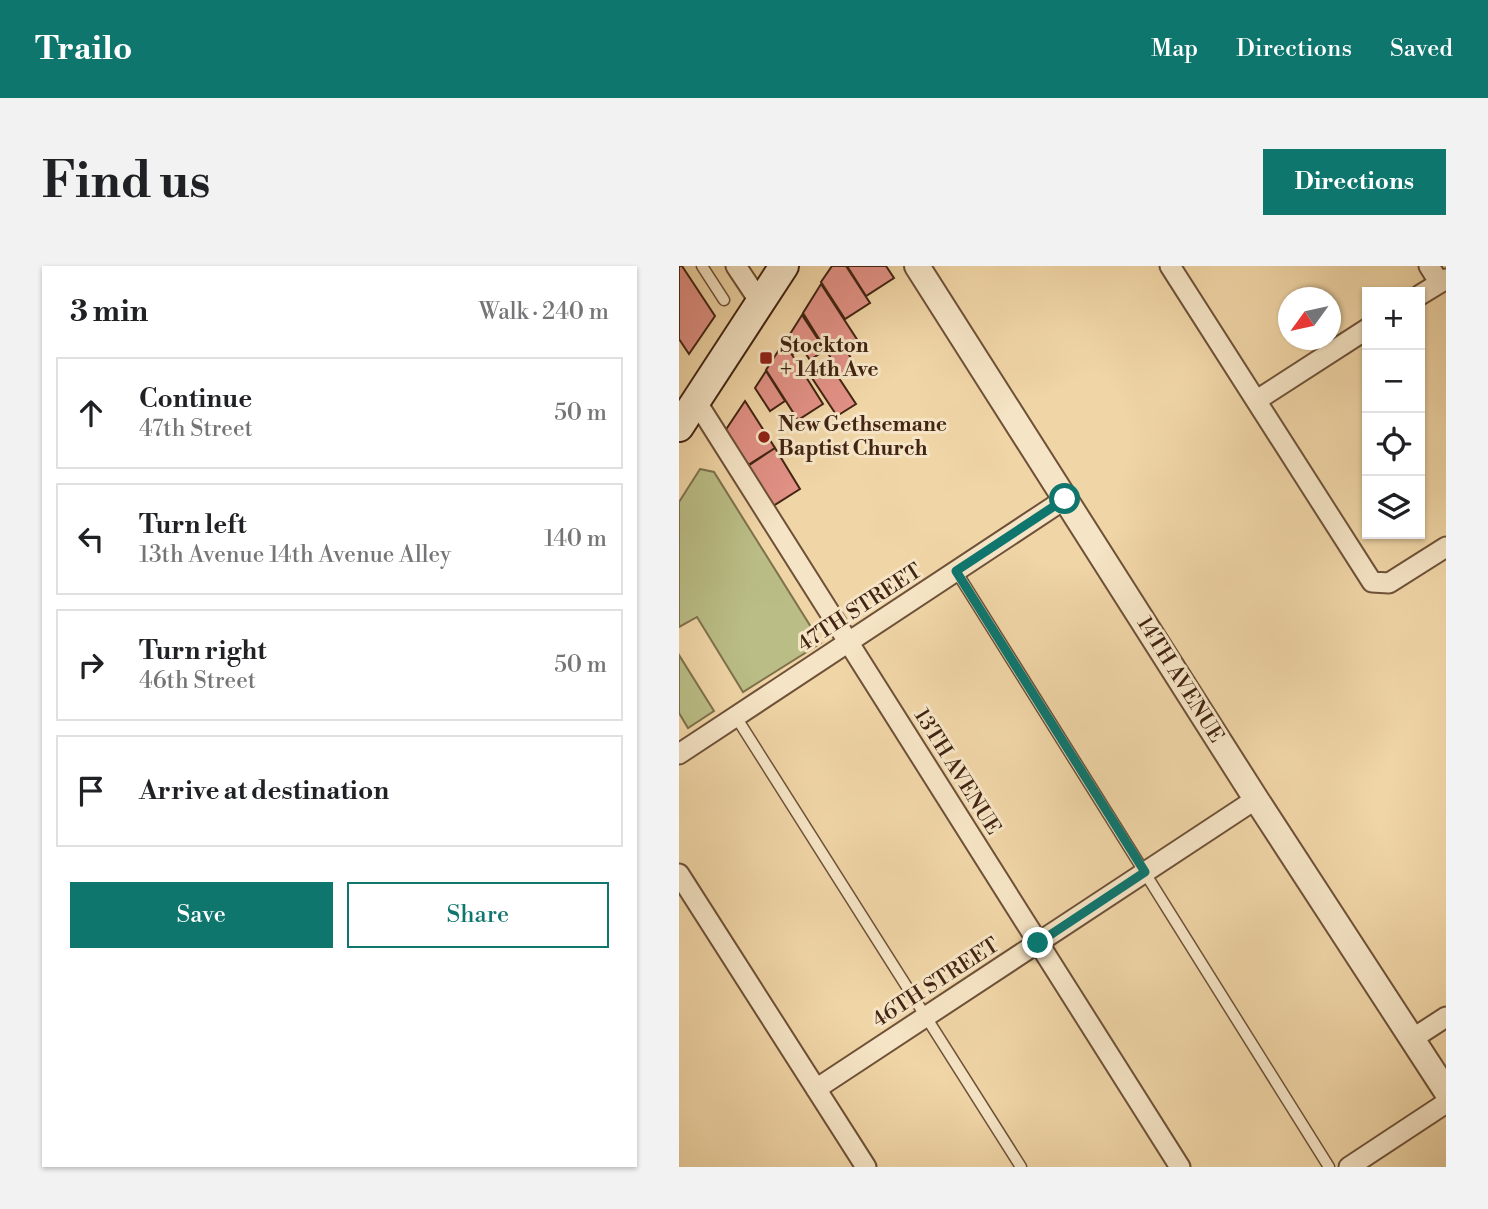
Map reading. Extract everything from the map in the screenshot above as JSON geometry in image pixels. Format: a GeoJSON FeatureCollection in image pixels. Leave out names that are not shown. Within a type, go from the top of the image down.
{"type":"FeatureCollection","features":[{"type":"Feature","properties":{"kind":"main road"},"geometry":{"type":"LineString","coordinates":[[679,427],[784,266]]}},
{"type":"Feature","properties":{"kind":"street"},"geometry":{"type":"LineString","coordinates":[[736,266],[760,302]]}},
{"type":"Feature","properties":{"kind":"street","name":"14TH AVENUE"},"geometry":{"type":"LineString","coordinates":[[918,266],[1256,799],[1446,1091]]}},
{"type":"Feature","properties":{"kind":"street"},"geometry":{"type":"LineString","coordinates":[[1170,266],[1372,582],[1389,583],[1446,547]]}},
{"type":"Feature","properties":{"kind":"street"},"geometry":{"type":"LineString","coordinates":[[1425,290],[1438,276]]}},
{"type":"Feature","properties":{"kind":"street"},"geometry":{"type":"LineString","coordinates":[[1257,400],[1362,331]]}},
{"type":"Feature","properties":{"kind":"street","name":"13TH AVENUE"},"geometry":{"type":"LineString","coordinates":[[696,401],[1180,1167]]}},
{"type":"Feature","properties":{"kind":"street","name":"47TH STREET"},"geometry":{"type":"LineString","coordinates":[[679,754],[1065,499]]}},
{"type":"Feature","properties":{"kind":"street","name":"46TH STREET"},"geometry":{"type":"LineString","coordinates":[[816,1089],[1256,799]]}},
{"type":"Feature","properties":{"kind":"street"},"geometry":{"type":"LineString","coordinates":[[679,874],[866,1167]]}},
{"type":"Feature","properties":{"kind":"street"},"geometry":{"type":"LineString","coordinates":[[1412,1039],[1446,1017]]}},
{"type":"Feature","properties":{"kind":"street"},"geometry":{"type":"LineString","coordinates":[[1349,1167],[1446,1103]]}},
{"type":"Feature","properties":{"kind":"lane"},"geometry":{"type":"LineString","coordinates":[[702,266],[724,300]]}},
{"type":"Feature","properties":{"kind":"lane"},"geometry":{"type":"LineString","coordinates":[[956,571],[1329,1167]]}},
{"type":"Feature","properties":{"kind":"lane"},"geometry":{"type":"LineString","coordinates":[[736,717],[1021,1167]]}},
{"type":"Feature","properties":{"kind":"green space"},"geometry":{"type":"Polygon","coordinates":[[[700,469],[714,472],[821,643],[743,692],[697,617],[679,627],[679,502],[700,469]]]}},
{"type":"Feature","properties":{"kind":"green space"},"geometry":{"type":"Polygon","coordinates":[[[679,655],[714,711],[688,728],[679,713],[679,655]]]}},
{"type":"Feature","properties":{"kind":"building"},"geometry":{"type":"Polygon","coordinates":[[[679,266],[682,266],[715,316],[689,354],[679,339],[679,266]]]}},
{"type":"Feature","properties":{"kind":"building"},"geometry":{"type":"Polygon","coordinates":[[[832,266],[846,266],[870,303],[845,319],[821,282],[832,266]]]}},
{"type":"Feature","properties":{"kind":"building"},"geometry":{"type":"Polygon","coordinates":[[[847,266],[886,266],[894,278],[866,296],[847,266]]]}},
{"type":"Feature","properties":{"kind":"building"},"geometry":{"type":"Polygon","coordinates":[[[821,284],[860,344],[847,352],[857,367],[842,376],[803,313],[821,284]]]}},
{"type":"Feature","properties":{"kind":"building"},"geometry":{"type":"Polygon","coordinates":[[[802,315],[825,350],[810,360],[802,348],[793,354],[785,342],[802,315]]]}},
{"type":"Feature","properties":{"kind":"building"},"geometry":{"type":"Polygon","coordinates":[[[784,342],[823,404],[798,420],[766,370],[784,342]]]}},
{"type":"Feature","properties":{"kind":"building"},"geometry":{"type":"Polygon","coordinates":[[[831,366],[856,404],[837,416],[812,378],[831,366]]]}},
{"type":"Feature","properties":{"kind":"building"},"geometry":{"type":"Polygon","coordinates":[[[766,371],[785,401],[770,411],[755,388],[766,371]]]}},
{"type":"Feature","properties":{"kind":"building"},"geometry":{"type":"Polygon","coordinates":[[[745,401],[775,448],[748,465],[725,431],[745,401]]]}},
{"type":"Feature","properties":{"kind":"building"},"geometry":{"type":"Polygon","coordinates":[[[775,448],[800,489],[773,506],[748,466],[775,448]]]}},
{"type":"Feature","properties":{"kind":"place","name":"Stockton + 14th Ave"},"geometry":{"type":"Point","coordinates":[766,358]}},
{"type":"Feature","properties":{"kind":"place","name":"New Gethsemane Baptist Church"},"geometry":{"type":"Point","coordinates":[764,437]}},
{"type":"Feature","properties":{"kind":"route"},"geometry":{"type":"LineString","coordinates":[[1038,943],[1145,872],[956,571],[1065,499]]}}]}
